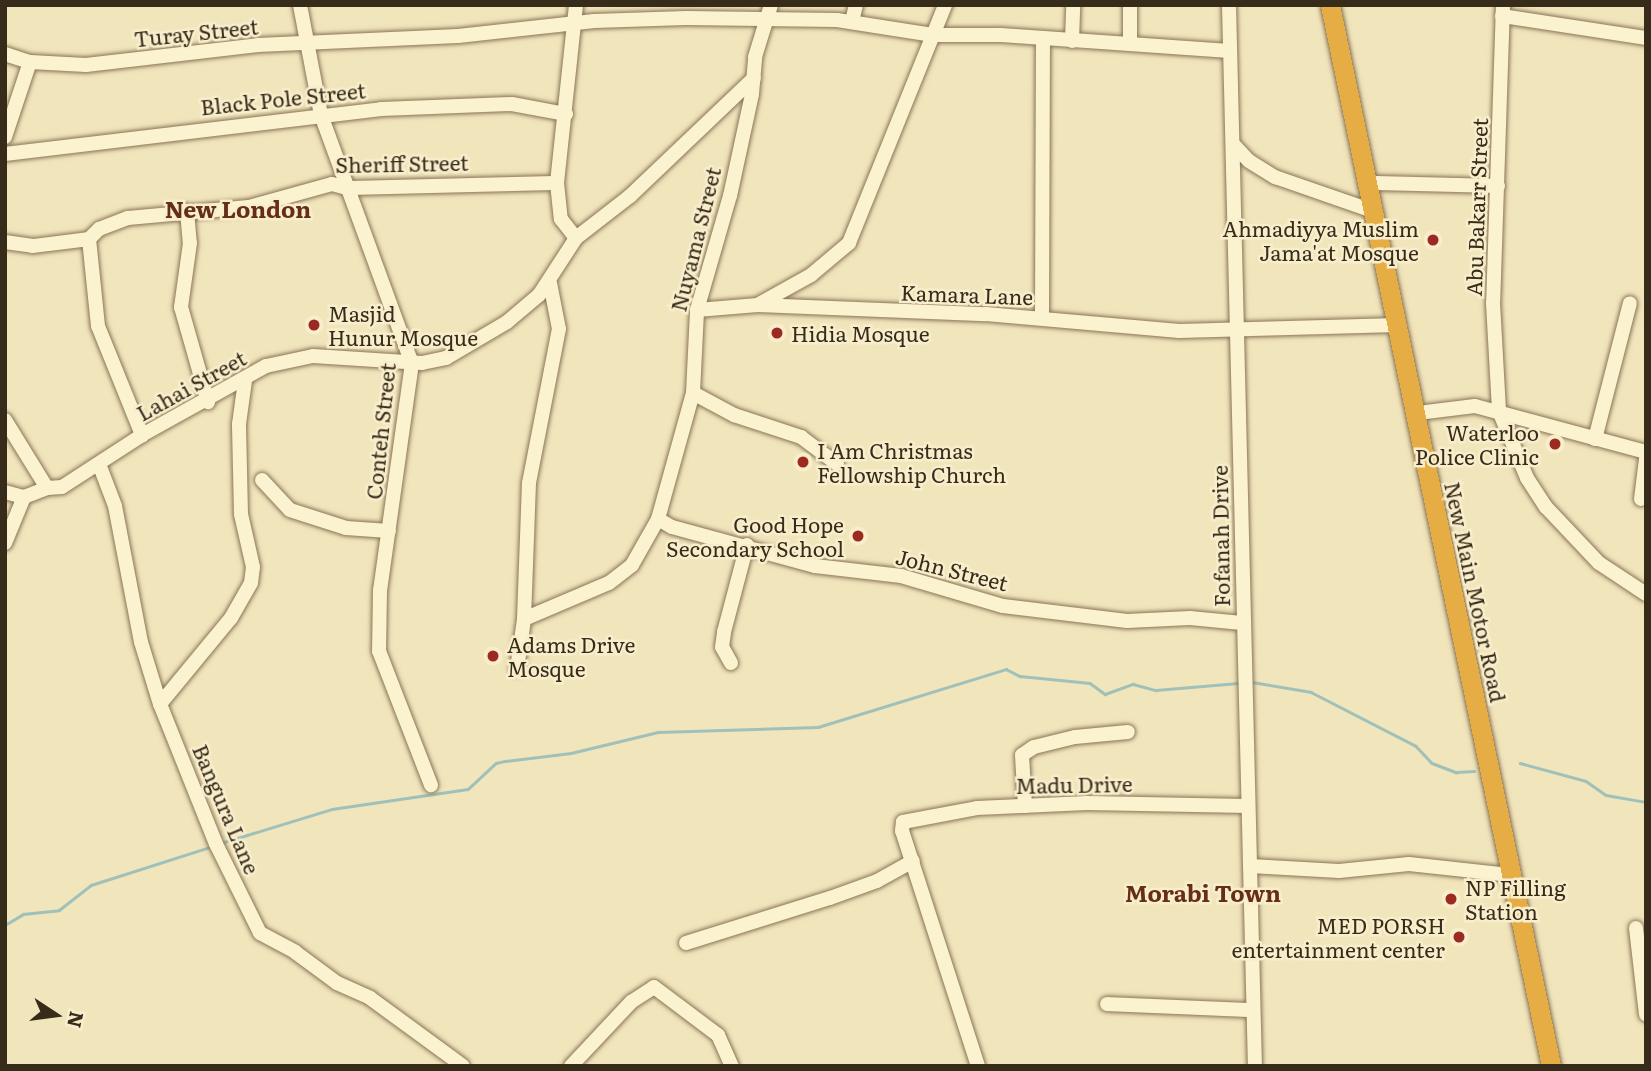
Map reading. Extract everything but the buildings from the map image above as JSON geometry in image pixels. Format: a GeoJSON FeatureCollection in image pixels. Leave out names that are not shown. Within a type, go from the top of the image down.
{"type":"FeatureCollection","features":[{"type":"Feature","properties":{"kind":"highway","name":"New Main Motor Road"},"geometry":{"type":"LineString","coordinates":[[1330,5],[1551,1066]]}},
{"type":"Feature","properties":{"kind":"highway","name":"New Main Motor Road"},"geometry":{"type":"LineString","coordinates":[[1339,5],[1426,412],[1560,1066]]}},
{"type":"Feature","properties":{"kind":"street","name":"Conteh Street"},"geometry":{"type":"LineString","coordinates":[[300,5],[321,115],[412,363],[380,590],[379,651],[430,785]]}},
{"type":"Feature","properties":{"kind":"street"},"geometry":{"type":"LineString","coordinates":[[576,5],[577,23],[557,183],[561,219],[576,238]]}},
{"type":"Feature","properties":{"kind":"street"},"geometry":{"type":"LineString","coordinates":[[852,21],[856,5]]}},
{"type":"Feature","properties":{"kind":"street"},"geometry":{"type":"LineString","coordinates":[[758,305],[811,275],[849,243],[945,5]]}},
{"type":"Feature","properties":{"kind":"street"},"geometry":{"type":"LineString","coordinates":[[1072,41],[1073,5]]}},
{"type":"Feature","properties":{"kind":"street"},"geometry":{"type":"LineString","coordinates":[[1129,44],[1130,5]]}},
{"type":"Feature","properties":{"kind":"street","name":"Fofanah Drive"},"geometry":{"type":"LineString","coordinates":[[1229,5],[1242,623],[1255,1066]]}},
{"type":"Feature","properties":{"kind":"street"},"geometry":{"type":"LineString","coordinates":[[1503,11],[1646,38]]}},
{"type":"Feature","properties":{"kind":"street","name":"Abu Bakarr Street"},"geometry":{"type":"LineString","coordinates":[[1503,11],[1493,338],[1499,411],[1527,478],[1546,507],[1599,563],[1646,594]]}},
{"type":"Feature","properties":{"kind":"street","name":"Turay Street"},"geometry":{"type":"LineString","coordinates":[[5,54],[30,62],[86,65],[307,43],[458,36],[577,23],[768,12],[852,21],[933,35],[1229,51]]}},
{"type":"Feature","properties":{"kind":"street","name":"Nuyama Street"},"geometry":{"type":"LineString","coordinates":[[524,619],[609,583],[632,565],[658,519],[693,393],[696,310],[730,196],[768,12]]}},
{"type":"Feature","properties":{"kind":"street"},"geometry":{"type":"LineString","coordinates":[[1042,318],[1043,39]]}},
{"type":"Feature","properties":{"kind":"street"},"geometry":{"type":"LineString","coordinates":[[5,137],[30,62]]}},
{"type":"Feature","properties":{"kind":"street","name":"Lahai Street"},"geometry":{"type":"LineString","coordinates":[[47,488],[62,487],[142,435],[245,382],[266,366],[313,356],[412,363],[446,358],[469,346],[507,322],[550,283],[576,238],[621,204],[754,78]]}},
{"type":"Feature","properties":{"kind":"street","name":"Black Pole Street"},"geometry":{"type":"LineString","coordinates":[[5,153],[321,115],[512,104],[566,114]]}},
{"type":"Feature","properties":{"kind":"street"},"geometry":{"type":"LineString","coordinates":[[1233,144],[1248,161],[1275,177],[1373,211]]}},
{"type":"Feature","properties":{"kind":"street","name":"Sheriff Street"},"geometry":{"type":"LineString","coordinates":[[89,239],[99,229],[128,218],[249,207],[332,184],[347,187],[557,183]]}},
{"type":"Feature","properties":{"kind":"street"},"geometry":{"type":"LineString","coordinates":[[1376,183],[1498,186]]}},
{"type":"Feature","properties":{"kind":"street"},"geometry":{"type":"LineString","coordinates":[[187,211],[190,243],[181,307],[208,402]]}},
{"type":"Feature","properties":{"kind":"street"},"geometry":{"type":"LineString","coordinates":[[5,242],[33,247],[89,239],[98,326],[142,435]]}},
{"type":"Feature","properties":{"kind":"street"},"geometry":{"type":"LineString","coordinates":[[517,669],[524,619],[529,484],[559,329],[550,283]]}},
{"type":"Feature","properties":{"kind":"street"},"geometry":{"type":"LineString","coordinates":[[1595,439],[1630,303]]}},
{"type":"Feature","properties":{"kind":"street","name":"Kamara Lane"},"geometry":{"type":"LineString","coordinates":[[696,310],[758,305],[1042,318],[1136,330],[1237,332],[1398,326]]}},
{"type":"Feature","properties":{"kind":"street"},"geometry":{"type":"LineString","coordinates":[[160,704],[232,618],[251,583],[253,567],[241,514],[239,424],[245,382]]}},
{"type":"Feature","properties":{"kind":"street"},"geometry":{"type":"LineString","coordinates":[[693,393],[734,415],[801,437],[837,464]]}},
{"type":"Feature","properties":{"kind":"street"},"geometry":{"type":"LineString","coordinates":[[1426,412],[1475,406],[1646,452]]}},
{"type":"Feature","properties":{"kind":"street"},"geometry":{"type":"LineString","coordinates":[[5,420],[47,488],[24,497],[5,492]]}},
{"type":"Feature","properties":{"kind":"street"},"geometry":{"type":"LineString","coordinates":[[1641,499],[1646,460]]}},
{"type":"Feature","properties":{"kind":"street","name":"Bangura Lane"},"geometry":{"type":"LineString","coordinates":[[99,464],[115,506],[141,642],[160,704],[216,844],[260,933],[295,952],[337,983],[370,998],[463,1066]]}},
{"type":"Feature","properties":{"kind":"street"},"geometry":{"type":"LineString","coordinates":[[262,480],[290,510],[346,528],[389,531]]}},
{"type":"Feature","properties":{"kind":"street"},"geometry":{"type":"LineString","coordinates":[[5,543],[24,497]]}},
{"type":"Feature","properties":{"kind":"street","name":"John Street"},"geometry":{"type":"LineString","coordinates":[[658,519],[672,527],[747,545],[815,566],[901,576],[1003,606],[1127,621],[1190,618],[1242,623]]}},
{"type":"Feature","properties":{"kind":"street"},"geometry":{"type":"LineString","coordinates":[[731,663],[722,647],[724,632],[747,545]]}},
{"type":"Feature","properties":{"kind":"street"},"geometry":{"type":"LineString","coordinates":[[1025,806],[1022,755],[1034,747],[1075,737],[1128,732]]}},
{"type":"Feature","properties":{"kind":"street","name":"Madu Drive"},"geometry":{"type":"LineString","coordinates":[[912,861],[903,822],[977,808],[1248,806]]}},
{"type":"Feature","properties":{"kind":"street"},"geometry":{"type":"LineString","coordinates":[[686,943],[842,894],[912,861],[978,1066]]}},
{"type":"Feature","properties":{"kind":"street"},"geometry":{"type":"LineString","coordinates":[[1250,866],[1339,871],[1409,864],[1511,875]]}},
{"type":"Feature","properties":{"kind":"street"},"geometry":{"type":"LineString","coordinates":[[1636,928],[1646,1014]]}},
{"type":"Feature","properties":{"kind":"street"},"geometry":{"type":"LineString","coordinates":[[571,1066],[631,1002],[654,987],[718,1035],[732,1066]]}},
{"type":"Feature","properties":{"kind":"street"},"geometry":{"type":"LineString","coordinates":[[1107,1004],[1253,1010]]}},
{"type":"Feature","properties":{"kind":"waterway"},"geometry":{"type":"LineString","coordinates":[[221,843],[332,809],[468,789],[496,763],[505,761],[571,753],[658,732],[818,727],[1006,669],[1020,676],[1090,683],[1105,694],[1133,684],[1156,690],[1238,683]]}},
{"type":"Feature","properties":{"kind":"waterway"},"geometry":{"type":"LineString","coordinates":[[1252,682],[1311,692],[1416,746],[1432,763],[1456,772],[1474,771]]}},
{"type":"Feature","properties":{"kind":"waterway"},"geometry":{"type":"LineString","coordinates":[[1520,763],[1586,781],[1606,795],[1646,802]]}},
{"type":"Feature","properties":{"kind":"waterway"},"geometry":{"type":"LineString","coordinates":[[5,925],[23,914],[59,910],[91,885],[213,846]]}},
{"type":"Feature","properties":{"kind":"place","name":"Ahmadiyya Muslim Jama'at Mosque"},"geometry":{"type":"Point","coordinates":[1433,240]}},
{"type":"Feature","properties":{"kind":"place","name":"Masjid Hunur Mosque"},"geometry":{"type":"Point","coordinates":[314,325]}},
{"type":"Feature","properties":{"kind":"place","name":"Hidia Mosque"},"geometry":{"type":"Point","coordinates":[777,333]}},
{"type":"Feature","properties":{"kind":"place","name":"Waterloo Police Clinic"},"geometry":{"type":"Point","coordinates":[1555,444]}},
{"type":"Feature","properties":{"kind":"place","name":"I Am Christmas Fellowship Church"},"geometry":{"type":"Point","coordinates":[803,462]}},
{"type":"Feature","properties":{"kind":"place","name":"Good Hope Secondary School"},"geometry":{"type":"Point","coordinates":[858,536]}},
{"type":"Feature","properties":{"kind":"place","name":"Adams Drive Mosque"},"geometry":{"type":"Point","coordinates":[493,656]}},
{"type":"Feature","properties":{"kind":"place","name":"NP Filling Station"},"geometry":{"type":"Point","coordinates":[1451,899]}},
{"type":"Feature","properties":{"kind":"place","name":"MED PORSH entertainment center"},"geometry":{"type":"Point","coordinates":[1459,937]}},
{"type":"Feature","properties":{"kind":"district","name":"New London"},"geometry":{"type":"Point","coordinates":[238,208]}},
{"type":"Feature","properties":{"kind":"district","name":"Morabi Town"},"geometry":{"type":"Point","coordinates":[1203,892]}}]}
